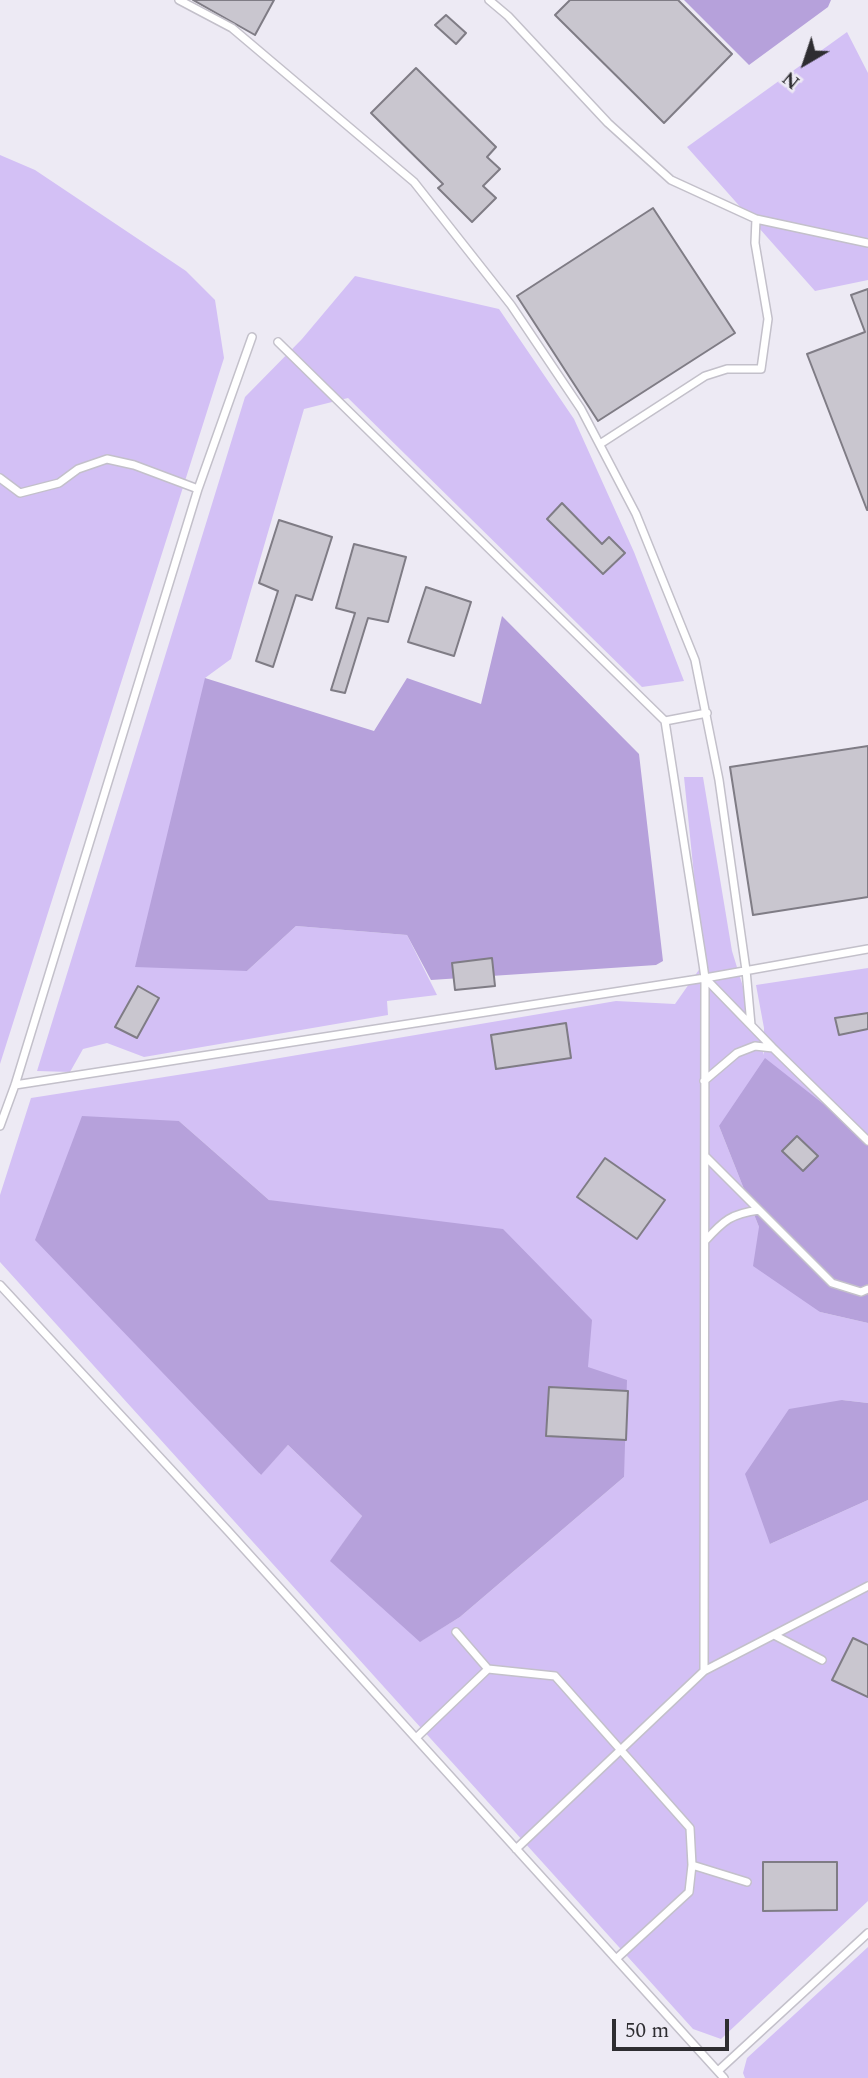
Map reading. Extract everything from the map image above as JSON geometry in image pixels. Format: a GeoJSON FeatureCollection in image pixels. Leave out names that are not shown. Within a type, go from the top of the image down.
{"type":"FeatureCollection","features":[{"type":"Feature","properties":{"kind":"lane"},"geometry":{"type":"LineString","coordinates":[[179,0],[232,28],[414,182],[512,305],[582,409],[636,514],[695,660],[719,780],[746,970],[751,1025]]}},
{"type":"Feature","properties":{"kind":"lane"},"geometry":{"type":"LineString","coordinates":[[489,0],[508,16],[608,123],[671,180],[756,219],[868,243]]}},
{"type":"Feature","properties":{"kind":"lane"},"geometry":{"type":"LineString","coordinates":[[600,444],[705,376],[727,369],[761,369],[768,319],[755,243],[756,219]]}},
{"type":"Feature","properties":{"kind":"lane"},"geometry":{"type":"LineString","coordinates":[[0,1126],[15,1085],[198,489],[252,337]]}},
{"type":"Feature","properties":{"kind":"lane"},"geometry":{"type":"LineString","coordinates":[[278,342],[665,721],[705,978],[704,1671]]}},
{"type":"Feature","properties":{"kind":"lane"},"geometry":{"type":"LineString","coordinates":[[0,478],[20,493],[59,483],[78,468],[107,459],[134,465],[198,489]]}},
{"type":"Feature","properties":{"kind":"lane"},"geometry":{"type":"LineString","coordinates":[[665,721],[707,713]]}},
{"type":"Feature","properties":{"kind":"lane"},"geometry":{"type":"LineString","coordinates":[[15,1085],[705,978],[868,949]]}},
{"type":"Feature","properties":{"kind":"lane"},"geometry":{"type":"LineString","coordinates":[[705,978],[868,1141]]}},
{"type":"Feature","properties":{"kind":"lane"},"geometry":{"type":"LineString","coordinates":[[704,1081],[737,1053],[755,1046],[773,1048]]}},
{"type":"Feature","properties":{"kind":"lane"},"geometry":{"type":"LineString","coordinates":[[705,1157],[832,1283],[861,1292],[868,1289]]}},
{"type":"Feature","properties":{"kind":"lane"},"geometry":{"type":"LineString","coordinates":[[705,1242],[721,1222],[737,1213],[759,1210]]}},
{"type":"Feature","properties":{"kind":"lane"},"geometry":{"type":"LineString","coordinates":[[0,1285],[721,2075],[868,1933]]}},
{"type":"Feature","properties":{"kind":"lane"},"geometry":{"type":"LineString","coordinates":[[516,1849],[704,1671],[868,1586]]}},
{"type":"Feature","properties":{"kind":"lane"},"geometry":{"type":"LineString","coordinates":[[456,1632],[488,1669],[555,1676],[690,1828],[692,1865],[689,1892],[616,1959]]}},
{"type":"Feature","properties":{"kind":"lane"},"geometry":{"type":"LineString","coordinates":[[774,1635],[822,1660]]}},
{"type":"Feature","properties":{"kind":"lane"},"geometry":{"type":"LineString","coordinates":[[416,1738],[488,1669]]}},
{"type":"Feature","properties":{"kind":"lane"},"geometry":{"type":"LineString","coordinates":[[692,1865],[747,1882]]}},
{"type":"Feature","properties":{"kind":"shaded area"},"geometry":{"type":"Polygon","coordinates":[[[684,0],[831,0],[828,7],[749,65],[684,0]]]}},
{"type":"Feature","properties":{"kind":"shaded area"},"geometry":{"type":"Polygon","coordinates":[[[847,32],[868,73],[868,280],[815,291],[687,147],[847,32]]]}},
{"type":"Feature","properties":{"kind":"shaded area"},"geometry":{"type":"Polygon","coordinates":[[[0,155],[35,170],[186,271],[215,300],[224,358],[0,1064],[0,155]]]}},
{"type":"Feature","properties":{"kind":"shaded area"},"geometry":{"type":"Polygon","coordinates":[[[355,276],[499,309],[574,419],[634,552],[684,681],[642,687],[348,398],[304,409],[231,659],[205,678],[247,971],[296,926],[407,935],[437,995],[387,1001],[388,1015],[144,1057],[107,1043],[83,1049],[70,1072],[37,1071],[245,397],[302,339],[355,276]]]}},
{"type":"Feature","properties":{"kind":"shaded area"},"geometry":{"type":"Polygon","coordinates":[[[502,616],[639,754],[663,961],[656,965],[431,980],[407,935],[296,926],[247,971],[135,967],[205,678],[374,731],[407,678],[481,704],[502,616]]]}},
{"type":"Feature","properties":{"kind":"shaded area"},"geometry":{"type":"Polygon","coordinates":[[[684,777],[703,777],[732,951],[764,1055],[764,1028],[756,985],[868,968],[868,1139],[719,1126],[759,1227],[820,1312],[868,1323],[868,1403],[842,1400],[770,1544],[868,1500],[868,1901],[721,2039],[693,2029],[0,1262],[0,1195],[31,1098],[616,1001],[675,1004],[703,964],[684,777]],[[179,1121],[260,1475],[288,1445],[362,1516],[331,1561],[421,1641],[460,1617],[624,1477],[587,1367],[269,1200],[179,1121]]]}},
{"type":"Feature","properties":{"kind":"shaded area"},"geometry":{"type":"Polygon","coordinates":[[[765,1058],[868,1139],[868,1323],[820,1312],[753,1266],[759,1227],[719,1126],[765,1058]]]}},
{"type":"Feature","properties":{"kind":"shaded area"},"geometry":{"type":"Polygon","coordinates":[[[82,1116],[179,1121],[269,1200],[503,1229],[592,1320],[588,1367],[627,1380],[624,1477],[460,1617],[420,1642],[330,1561],[362,1516],[288,1445],[261,1475],[35,1240],[82,1116]]]}},
{"type":"Feature","properties":{"kind":"shaded area"},"geometry":{"type":"Polygon","coordinates":[[[842,1400],[868,1403],[868,1500],[770,1544],[745,1474],[789,1409],[842,1400]]]}},
{"type":"Feature","properties":{"kind":"shaded area"},"geometry":{"type":"Polygon","coordinates":[[[868,1947],[868,2078],[745,2078],[743,2073],[747,2058],[868,1947]]]}},
{"type":"Feature","properties":{"kind":"building"},"geometry":{"type":"Polygon","coordinates":[[[193,0],[274,0],[255,35],[193,0]]]}},
{"type":"Feature","properties":{"kind":"building"},"geometry":{"type":"Polygon","coordinates":[[[570,0],[678,0],[732,54],[664,123],[555,15],[570,0]]]}},
{"type":"Feature","properties":{"kind":"building"},"geometry":{"type":"Polygon","coordinates":[[[446,15],[466,33],[456,44],[435,25],[446,15]]]}},
{"type":"Feature","properties":{"kind":"building"},"geometry":{"type":"Polygon","coordinates":[[[416,68],[496,147],[487,157],[500,169],[483,186],[496,198],[472,222],[438,188],[443,184],[371,113],[416,68]]]}},
{"type":"Feature","properties":{"kind":"building"},"geometry":{"type":"Polygon","coordinates":[[[653,208],[735,333],[598,421],[517,296],[653,208]]]}},
{"type":"Feature","properties":{"kind":"building"},"geometry":{"type":"Polygon","coordinates":[[[868,289],[867,510],[807,354],[865,332],[851,295],[868,289]]]}},
{"type":"Feature","properties":{"kind":"building"},"geometry":{"type":"Polygon","coordinates":[[[562,503],[602,544],[609,537],[625,553],[603,574],[547,519],[562,503]]]}},
{"type":"Feature","properties":{"kind":"building"},"geometry":{"type":"Polygon","coordinates":[[[279,520],[332,537],[312,600],[296,595],[273,667],[256,661],[278,591],[259,583],[279,520]]]}},
{"type":"Feature","properties":{"kind":"building"},"geometry":{"type":"Polygon","coordinates":[[[354,544],[406,557],[388,622],[368,618],[345,693],[331,690],[355,613],[336,608],[354,544]]]}},
{"type":"Feature","properties":{"kind":"building"},"geometry":{"type":"Polygon","coordinates":[[[426,587],[471,602],[454,656],[408,642],[426,587]]]}},
{"type":"Feature","properties":{"kind":"building"},"geometry":{"type":"Polygon","coordinates":[[[868,746],[868,897],[753,915],[730,767],[868,746]]]}},
{"type":"Feature","properties":{"kind":"building"},"geometry":{"type":"Polygon","coordinates":[[[492,958],[495,986],[455,990],[452,963],[492,958]]]}},
{"type":"Feature","properties":{"kind":"building"},"geometry":{"type":"Polygon","coordinates":[[[138,986],[159,998],[137,1038],[115,1027],[138,986]]]}},
{"type":"Feature","properties":{"kind":"building"},"geometry":{"type":"Polygon","coordinates":[[[868,1013],[868,1029],[839,1035],[835,1018],[868,1013]]]}},
{"type":"Feature","properties":{"kind":"building"},"geometry":{"type":"Polygon","coordinates":[[[566,1023],[571,1058],[496,1069],[491,1035],[566,1023]]]}},
{"type":"Feature","properties":{"kind":"building"},"geometry":{"type":"Polygon","coordinates":[[[797,1136],[818,1156],[803,1171],[782,1151],[797,1136]]]}},
{"type":"Feature","properties":{"kind":"building"},"geometry":{"type":"Polygon","coordinates":[[[605,1158],[665,1200],[637,1239],[577,1197],[605,1158]]]}},
{"type":"Feature","properties":{"kind":"building"},"geometry":{"type":"Polygon","coordinates":[[[549,1387],[628,1391],[626,1440],[546,1436],[549,1387]]]}},
{"type":"Feature","properties":{"kind":"building"},"geometry":{"type":"Polygon","coordinates":[[[853,1638],[868,1645],[868,1697],[832,1680],[853,1638]]]}},
{"type":"Feature","properties":{"kind":"building"},"geometry":{"type":"Polygon","coordinates":[[[763,1862],[837,1862],[837,1910],[763,1911],[763,1862]]]}}]}
